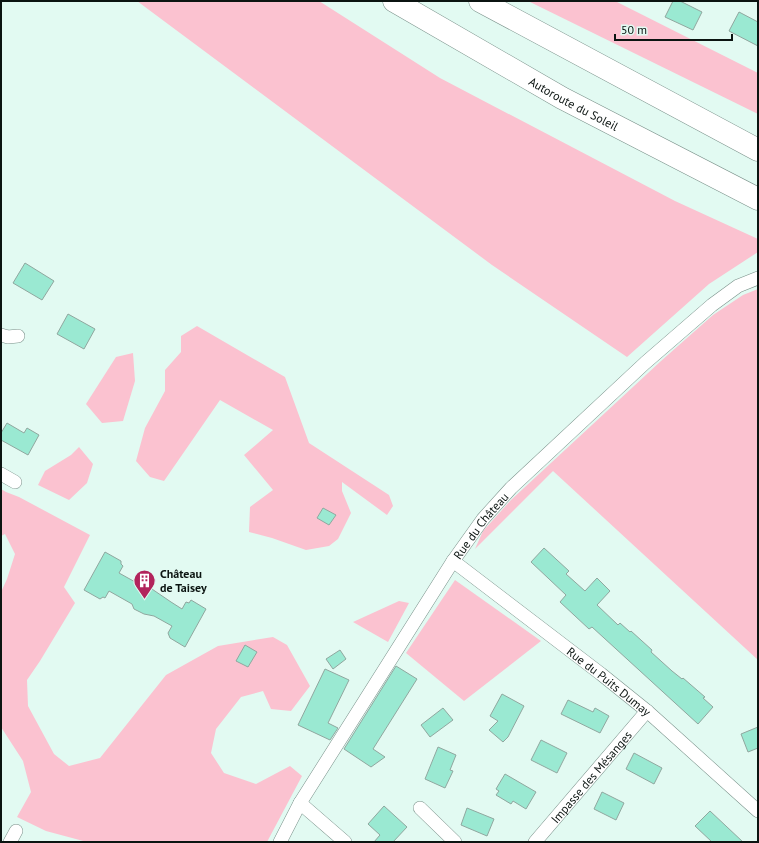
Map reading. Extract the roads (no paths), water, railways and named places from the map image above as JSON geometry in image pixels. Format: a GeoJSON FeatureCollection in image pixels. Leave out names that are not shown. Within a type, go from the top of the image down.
{"type":"FeatureCollection","features":[{"type":"Feature","properties":{"kind":"highway","name":"Autoroute du Soleil"},"geometry":{"type":"LineString","coordinates":[[394,1],[562,98],[758,199]]}},
{"type":"Feature","properties":{"kind":"highway"},"geometry":{"type":"LineString","coordinates":[[480,1],[758,150]]}},
{"type":"Feature","properties":{"kind":"street","name":"Rue du Château"},"geometry":{"type":"LineString","coordinates":[[280,842],[300,803],[453,562],[483,518],[511,488],[646,363],[712,305],[738,286],[758,278]]}},
{"type":"Feature","properties":{"kind":"street"},"geometry":{"type":"LineString","coordinates":[[1,335],[8,337],[18,336]]}},
{"type":"Feature","properties":{"kind":"street"},"geometry":{"type":"LineString","coordinates":[[1,474],[15,482]]}},
{"type":"Feature","properties":{"kind":"street","name":"Rue du Puits Dumay"},"geometry":{"type":"LineString","coordinates":[[453,562],[602,674],[647,711],[758,811]]}},
{"type":"Feature","properties":{"kind":"street","name":"Impasse des Mésanges"},"geometry":{"type":"LineString","coordinates":[[535,842],[647,711]]}},
{"type":"Feature","properties":{"kind":"street"},"geometry":{"type":"LineString","coordinates":[[300,803],[345,842]]}},
{"type":"Feature","properties":{"kind":"street"},"geometry":{"type":"LineString","coordinates":[[420,808],[456,842]]}},
{"type":"Feature","properties":{"kind":"place","name":"Château de Taisey"},"geometry":{"type":"Point","coordinates":[145,600]}}]}
